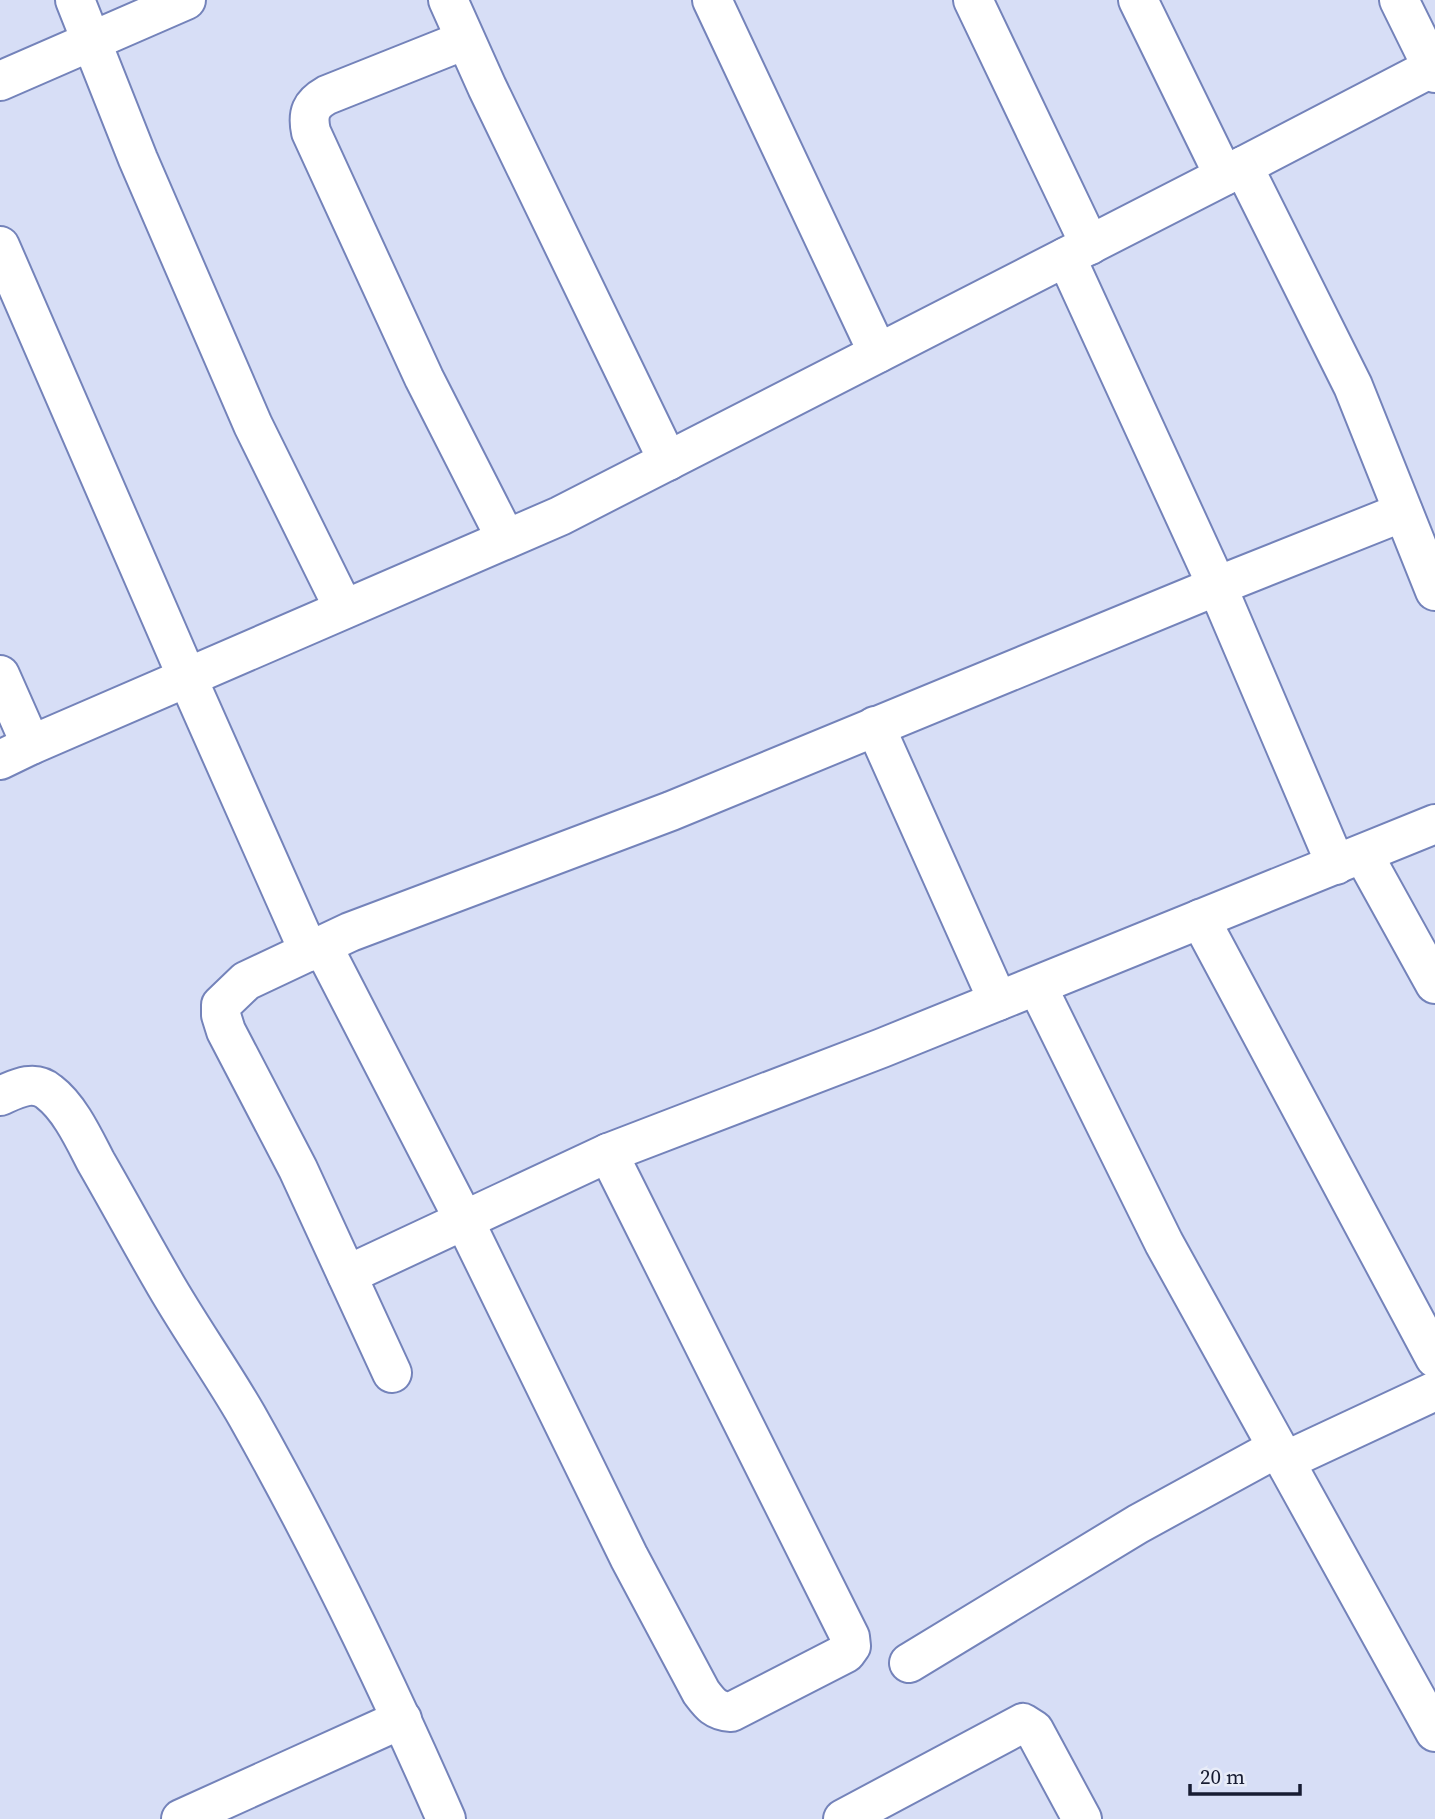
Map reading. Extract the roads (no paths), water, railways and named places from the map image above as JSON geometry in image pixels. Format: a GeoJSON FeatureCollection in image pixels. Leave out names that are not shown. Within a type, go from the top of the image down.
{"type":"FeatureCollection","features":[{"type":"Feature","properties":{"kind":"street"},"geometry":{"type":"LineString","coordinates":[[75,0],[138,159],[253,425],[344,609]]}},
{"type":"Feature","properties":{"kind":"street"},"geometry":{"type":"LineString","coordinates":[[0,81],[186,0]]}},
{"type":"Feature","properties":{"kind":"street"},"geometry":{"type":"LineString","coordinates":[[448,0],[668,461]]}},
{"type":"Feature","properties":{"kind":"street"},"geometry":{"type":"LineString","coordinates":[[712,0],[878,353]]}},
{"type":"Feature","properties":{"kind":"street"},"geometry":{"type":"LineString","coordinates":[[973,0],[1217,586],[1349,859],[1435,984]]}},
{"type":"Feature","properties":{"kind":"street"},"geometry":{"type":"LineString","coordinates":[[1138,0],[1353,386],[1435,591]]}},
{"type":"Feature","properties":{"kind":"street"},"geometry":{"type":"LineString","coordinates":[[0,675],[15,753],[560,516],[1434,69],[1399,0]]}},
{"type":"Feature","properties":{"kind":"street"},"geometry":{"type":"LineString","coordinates":[[466,40],[327,94],[310,109],[308,118],[311,132],[424,378],[506,538]]}},
{"type":"Feature","properties":{"kind":"street"},"geometry":{"type":"LineString","coordinates":[[0,246],[187,677],[315,948],[464,1220],[629,1557],[701,1692],[719,1712],[731,1712],[769,1695],[846,1653],[851,1646],[850,1637],[608,1153]]}},
{"type":"Feature","properties":{"kind":"street"},"geometry":{"type":"LineString","coordinates":[[391,1373],[298,1169],[226,1031],[221,1005],[246,981],[350,932],[671,811],[1217,586],[1404,512]]}},
{"type":"Feature","properties":{"kind":"street"},"geometry":{"type":"LineString","coordinates":[[875,726],[998,1001]]}},
{"type":"Feature","properties":{"kind":"street"},"geometry":{"type":"LineString","coordinates":[[347,1275],[608,1153],[870,1053],[1435,824]]}},
{"type":"Feature","properties":{"kind":"street"},"geometry":{"type":"LineString","coordinates":[[1200,919],[1435,1358]]}},
{"type":"Feature","properties":{"kind":"street"},"geometry":{"type":"LineString","coordinates":[[1037,986],[1164,1243],[1435,1732]]}},
{"type":"Feature","properties":{"kind":"street"},"geometry":{"type":"LineString","coordinates":[[0,1096],[19,1087],[33,1085],[47,1089],[82,1135],[187,1324],[245,1413],[303,1519],[402,1719],[446,1819]]}},
{"type":"Feature","properties":{"kind":"street"},"geometry":{"type":"LineString","coordinates":[[909,1663],[1138,1524],[1281,1455],[1435,1391]]}},
{"type":"Feature","properties":{"kind":"street"},"geometry":{"type":"LineString","coordinates":[[181,1819],[402,1719]]}},
{"type":"Feature","properties":{"kind":"street"},"geometry":{"type":"LineString","coordinates":[[843,1819],[1023,1723],[1034,1730],[1082,1819]]}}]}
